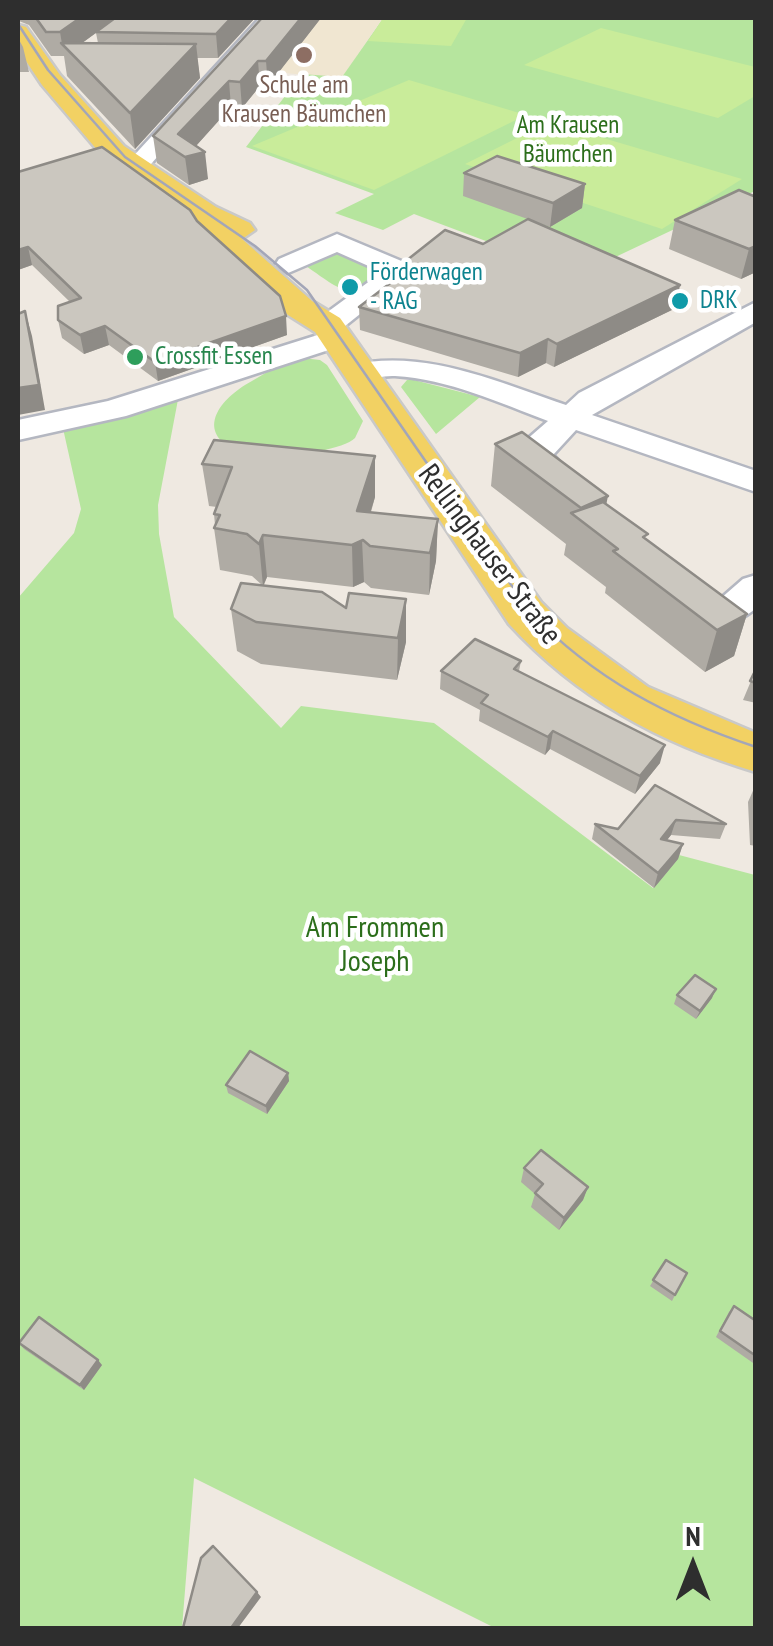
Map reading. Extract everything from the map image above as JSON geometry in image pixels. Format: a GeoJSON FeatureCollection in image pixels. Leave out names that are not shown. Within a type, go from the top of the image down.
{"type":"FeatureCollection","features":[{"type":"Feature","properties":{"kind":"main road","name":"Rellinghauser Straße"},"geometry":{"type":"LineString","coordinates":[[18,32],[40,66],[114,152],[288,265],[323,304],[341,345],[525,613],[553,644],[630,702],[677,724],[756,752]]}},
{"type":"Feature","properties":{"kind":"main road","name":"Rellinghauser Straße"},"geometry":{"type":"LineString","coordinates":[[205,214],[213,229],[341,345]]}},
{"type":"Feature","properties":{"kind":"street"},"geometry":{"type":"LineString","coordinates":[[136,168],[270,18]]}},
{"type":"Feature","properties":{"kind":"street"},"geometry":{"type":"LineString","coordinates":[[40,66],[73,64]]}},
{"type":"Feature","properties":{"kind":"street"},"geometry":{"type":"LineString","coordinates":[[196,68],[226,68]]}},
{"type":"Feature","properties":{"kind":"street"},"geometry":{"type":"LineString","coordinates":[[18,430],[115,410],[341,345],[401,271],[337,242],[288,265]]}},
{"type":"Feature","properties":{"kind":"street"},"geometry":{"type":"LineString","coordinates":[[596,514],[536,456],[537,448],[590,400],[756,310]]}},
{"type":"Feature","properties":{"kind":"street"},"geometry":{"type":"LineString","coordinates":[[341,345],[394,367],[426,371],[571,415],[756,482]]}},
{"type":"Feature","properties":{"kind":"street"},"geometry":{"type":"LineString","coordinates":[[665,576],[692,600],[717,614],[726,613],[756,587]]}},
{"type":"Feature","properties":{"kind":"shaded area","name":"Schule am Krausen Bäumchen"},"geometry":{"type":"Polygon","coordinates":[[[281,18],[382,19],[342,78],[237,69],[281,18]]]}},
{"type":"Feature","properties":{"kind":"green space","name":"Am Krausen Bäumchen"},"geometry":{"type":"Polygon","coordinates":[[[373,18],[755,18],[755,191],[590,269],[563,270],[414,214],[383,230],[335,213],[374,194],[246,147],[302,74],[342,77],[382,20],[373,18]]]}},
{"type":"Feature","properties":{"kind":"green space"},"geometry":{"type":"Polygon","coordinates":[[[383,18],[467,18],[451,46],[368,41],[383,18]]]}},
{"type":"Feature","properties":{"kind":"green space"},"geometry":{"type":"Polygon","coordinates":[[[601,28],[755,67],[755,96],[718,118],[524,65],[601,28]]]}},
{"type":"Feature","properties":{"kind":"green space"},"geometry":{"type":"Polygon","coordinates":[[[409,80],[526,115],[374,190],[252,146],[409,80]]]}},
{"type":"Feature","properties":{"kind":"green space"},"geometry":{"type":"Polygon","coordinates":[[[549,122],[742,179],[662,229],[465,164],[549,122]]]}},
{"type":"Feature","properties":{"kind":"green space"},"geometry":{"type":"Polygon","coordinates":[[[335,251],[389,272],[365,288],[347,290],[306,266],[335,251]]]}},
{"type":"Feature","properties":{"kind":"green space"},"geometry":{"type":"Polygon","coordinates":[[[302,358],[327,365],[363,421],[355,438],[334,448],[281,456],[251,455],[227,446],[215,429],[215,419],[225,401],[265,373],[302,358]]]}},
{"type":"Feature","properties":{"kind":"green space"},"geometry":{"type":"Polygon","coordinates":[[[407,380],[480,397],[436,434],[401,387],[407,380]]]}},
{"type":"Feature","properties":{"kind":"green space","name":"Am Frommen Joseph"},"geometry":{"type":"Polygon","coordinates":[[[180,389],[158,505],[159,534],[174,617],[281,728],[301,706],[434,723],[653,888],[679,855],[755,875],[755,1628],[495,1628],[194,1478],[182,1628],[18,1628],[18,598],[74,533],[81,509],[62,424],[180,389]]]}},
{"type":"Feature","properties":{"kind":"building"},"geometry":{"type":"Polygon","coordinates":[[[36,18],[80,18],[60,32],[46,32],[36,18]]]}},
{"type":"Feature","properties":{"kind":"building"},"geometry":{"type":"Polygon","coordinates":[[[115,18],[231,18],[216,34],[96,32],[115,18]]]}},
{"type":"Feature","properties":{"kind":"building"},"geometry":{"type":"Polygon","coordinates":[[[262,18],[301,18],[266,61],[258,61],[240,82],[229,81],[178,134],[205,152],[185,157],[153,136],[262,18]]]}},
{"type":"Feature","properties":{"kind":"building"},"geometry":{"type":"Polygon","coordinates":[[[61,43],[196,44],[130,113],[61,43]]]}},
{"type":"Feature","properties":{"kind":"building"},"geometry":{"type":"Polygon","coordinates":[[[102,147],[190,210],[197,221],[280,296],[286,316],[155,362],[105,326],[80,335],[58,320],[58,306],[81,298],[28,247],[18,250],[18,172],[102,147]]]}},
{"type":"Feature","properties":{"kind":"building"},"geometry":{"type":"Polygon","coordinates":[[[497,156],[585,184],[553,203],[464,173],[497,156]]]}},
{"type":"Feature","properties":{"kind":"building"},"geometry":{"type":"Polygon","coordinates":[[[739,190],[756,197],[756,246],[749,249],[675,220],[739,190]]]}},
{"type":"Feature","properties":{"kind":"building"},"geometry":{"type":"Polygon","coordinates":[[[528,219],[680,285],[557,344],[548,339],[520,353],[359,307],[406,271],[397,268],[445,230],[483,244],[528,219]]]}},
{"type":"Feature","properties":{"kind":"building"},"geometry":{"type":"Polygon","coordinates":[[[25,311],[39,385],[18,388],[18,314],[25,311]]]}},
{"type":"Feature","properties":{"kind":"building"},"geometry":{"type":"Polygon","coordinates":[[[522,432],[608,496],[581,508],[495,444],[522,432]]]}},
{"type":"Feature","properties":{"kind":"building"},"geometry":{"type":"Polygon","coordinates":[[[214,440],[375,456],[357,511],[438,519],[430,553],[370,546],[363,540],[352,545],[263,535],[259,544],[247,534],[214,528],[220,515],[214,514],[232,467],[202,464],[214,440]]]}},
{"type":"Feature","properties":{"kind":"building"},"geometry":{"type":"Polygon","coordinates":[[[603,502],[648,534],[643,537],[747,614],[717,630],[613,551],[618,549],[571,513],[603,502]]]}},
{"type":"Feature","properties":{"kind":"building"},"geometry":{"type":"Polygon","coordinates":[[[241,583],[322,592],[346,608],[349,593],[406,599],[398,638],[256,622],[231,609],[241,583]]]}},
{"type":"Feature","properties":{"kind":"building"},"geometry":{"type":"Polygon","coordinates":[[[475,639],[521,661],[514,669],[665,745],[640,776],[553,731],[548,737],[481,703],[488,695],[441,671],[475,639]]]}},
{"type":"Feature","properties":{"kind":"building"},"geometry":{"type":"Polygon","coordinates":[[[655,785],[726,824],[676,820],[661,839],[683,844],[658,873],[595,824],[618,829],[655,785]]]}},
{"type":"Feature","properties":{"kind":"building"},"geometry":{"type":"Polygon","coordinates":[[[695,975],[716,989],[700,1011],[677,995],[695,975]]]}},
{"type":"Feature","properties":{"kind":"building"},"geometry":{"type":"Polygon","coordinates":[[[250,1051],[288,1073],[266,1106],[226,1085],[250,1051]]]}},
{"type":"Feature","properties":{"kind":"building"},"geometry":{"type":"Polygon","coordinates":[[[541,1150],[588,1187],[564,1218],[535,1193],[543,1184],[524,1168],[541,1150]]]}},
{"type":"Feature","properties":{"kind":"building"},"geometry":{"type":"Polygon","coordinates":[[[666,1260],[687,1273],[675,1295],[653,1280],[666,1260]]]}},
{"type":"Feature","properties":{"kind":"building"},"geometry":{"type":"Polygon","coordinates":[[[734,1306],[756,1321],[756,1356],[720,1331],[734,1306]]]}},
{"type":"Feature","properties":{"kind":"building"},"geometry":{"type":"Polygon","coordinates":[[[39,1317],[98,1360],[80,1385],[19,1343],[39,1317]]]}},
{"type":"Feature","properties":{"kind":"building"},"geometry":{"type":"Polygon","coordinates":[[[213,1546],[257,1592],[231,1628],[183,1628],[201,1558],[213,1546]]]}},
{"type":"Feature","properties":{"kind":"tram line"},"geometry":{"type":"LineString","coordinates":[[18,24],[48,70],[125,157],[255,246],[307,290],[530,612],[580,657],[634,694],[693,723],[756,747]]}},
{"type":"Feature","properties":{"kind":"place","name":"Schule am Krausen Bäumchen"},"geometry":{"type":"Point","coordinates":[304,55]}},
{"type":"Feature","properties":{"kind":"place","name":"Förderwagen - RAG"},"geometry":{"type":"Point","coordinates":[350,287]}},
{"type":"Feature","properties":{"kind":"place","name":"DRK"},"geometry":{"type":"Point","coordinates":[680,301]}},
{"type":"Feature","properties":{"kind":"place","name":"Crossfit Essen"},"geometry":{"type":"Point","coordinates":[135,357]}}]}
